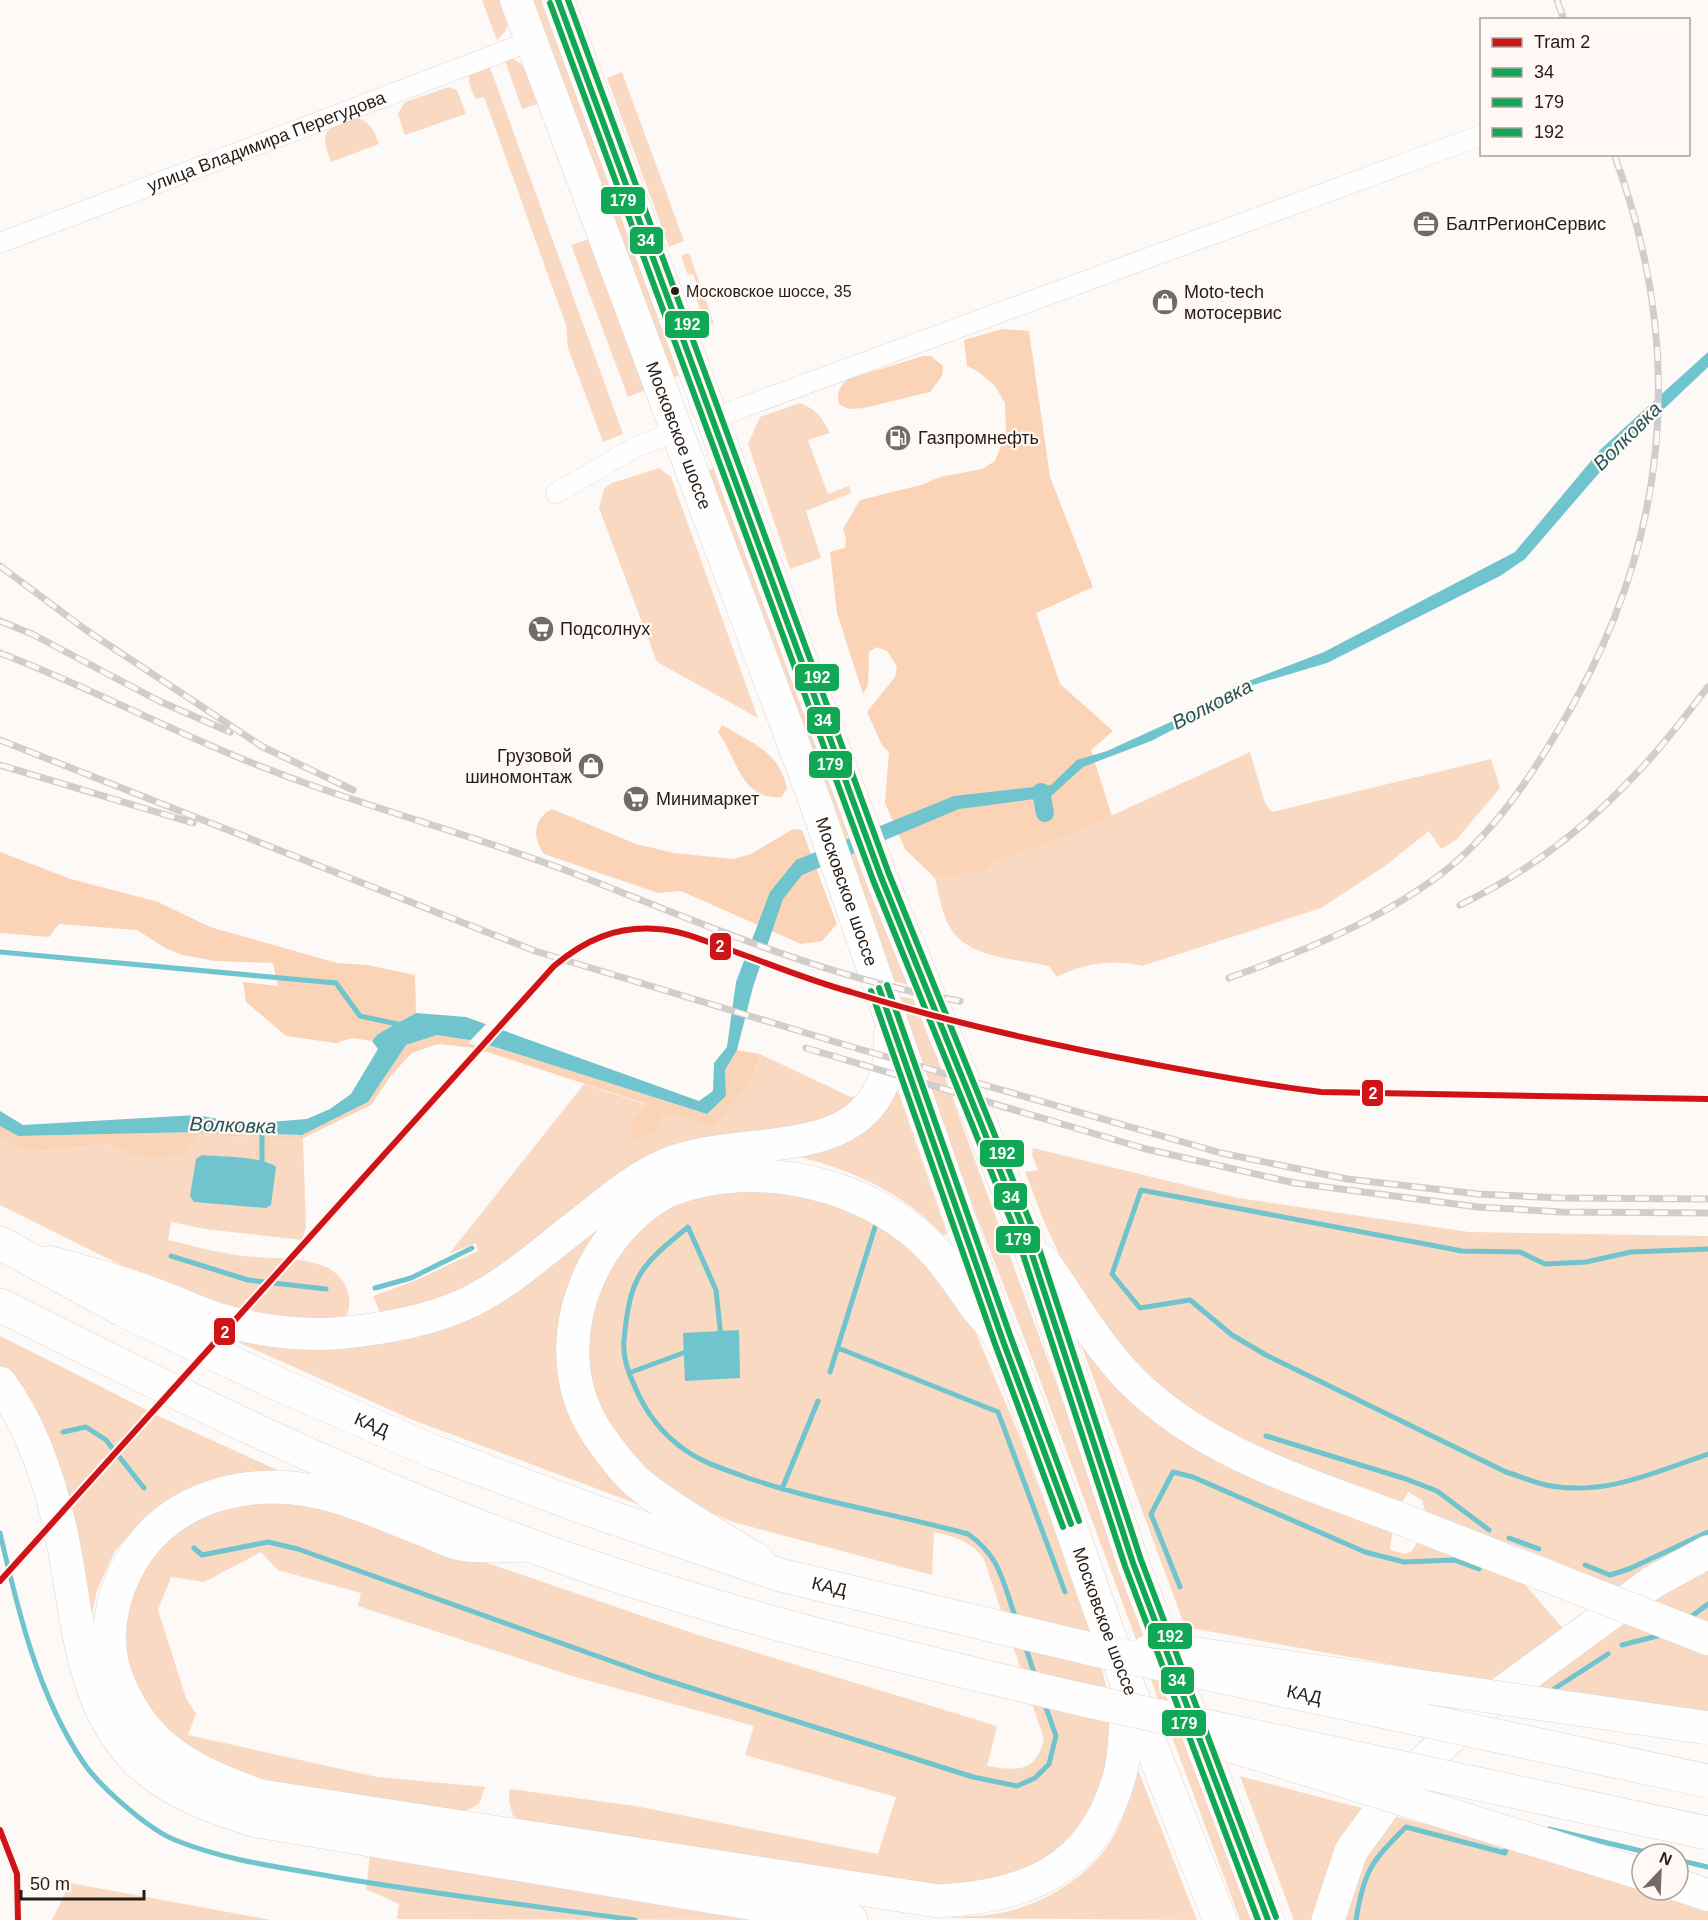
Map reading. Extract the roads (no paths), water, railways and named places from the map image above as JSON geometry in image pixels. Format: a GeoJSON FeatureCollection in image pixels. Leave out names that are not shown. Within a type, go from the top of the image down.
{"type":"FeatureCollection","features":[{"type":"Feature","properties":{"kind":"highway"},"geometry":{"type":"LineString","coordinates":[[780,1575],[641,1486],[596,1432],[579,1396],[573,1360],[572,1333],[576,1310],[599,1254],[629,1219],[669,1191],[718,1178],[749,1175],[780,1177],[844,1194],[905,1225],[935,1252],[1003,1341]]}},
{"type":"Feature","properties":{"kind":"highway","name":"КАД"},"geometry":{"type":"LineString","coordinates":[[7,1247],[123,1310],[206,1350],[432,1451],[593,1511],[780,1575],[1091,1649],[1708,1781]]}},
{"type":"Feature","properties":{"kind":"highway"},"geometry":{"type":"LineString","coordinates":[[0,1305],[310,1455],[529,1545],[733,1613],[916,1661],[1084,1700],[1708,1833]]}},
{"type":"Feature","properties":{"kind":"highway","name":"Московское шоссе"},"geometry":{"type":"LineString","coordinates":[[1003,1341],[1047,1455],[1128,1687],[1220,1920]]}},
{"type":"Feature","properties":{"kind":"highway"},"geometry":{"type":"LineString","coordinates":[[0,1383],[27,1426],[50,1490],[84,1660],[98,1707],[123,1744],[150,1772],[217,1809],[257,1821],[851,1920]]}},
{"type":"Feature","properties":{"kind":"highway"},"geometry":{"type":"LineString","coordinates":[[529,1545],[461,1544],[315,1491],[269,1487],[242,1489],[215,1495],[180,1510],[154,1531],[138,1551],[119,1584],[112,1604],[110,1659],[122,1694],[155,1741],[199,1772],[224,1784],[261,1796],[938,1900],[976,1899],[1006,1892],[1058,1871],[1086,1844],[1102,1817],[1119,1778],[1128,1687]]}},
{"type":"Feature","properties":{"kind":"highway"},"geometry":{"type":"LineString","coordinates":[[1328,1920],[1352,1851],[1399,1785],[1484,1706],[1653,1582],[1708,1552]]}},
{"type":"Feature","properties":{"kind":"highway"},"geometry":{"type":"LineString","coordinates":[[1091,1649],[1197,1654],[1708,1728]]}},
{"type":"Feature","properties":{"kind":"main road","name":"Московское шоссе"},"geometry":{"type":"LineString","coordinates":[[516,0],[825,830],[1003,1341]]}},
{"type":"Feature","properties":{"kind":"main road","name":"Московское шоссе"},"geometry":{"type":"LineString","coordinates":[[558,0],[881,877],[1024,1230],[1133,1563],[1268,1920]]}},
{"type":"Feature","properties":{"kind":"main road"},"geometry":{"type":"LineString","coordinates":[[676,432],[711,419]]}},
{"type":"Feature","properties":{"kind":"main road"},"geometry":{"type":"LineString","coordinates":[[7,1247],[142,1289],[224,1321],[285,1332],[338,1333],[415,1322],[464,1304],[516,1273],[630,1184],[664,1165],[686,1157],[732,1147],[816,1138],[853,1120],[867,1108],[880,1090],[888,1070],[891,1050],[889,1018]]}},
{"type":"Feature","properties":{"kind":"main road"},"geometry":{"type":"LineString","coordinates":[[1024,1230],[1106,1349],[1130,1379],[1200,1434],[1273,1471],[1708,1639]]}},
{"type":"Feature","properties":{"kind":"main road"},"geometry":{"type":"LineString","coordinates":[[1084,1700],[1630,1870]]}},
{"type":"Feature","properties":{"kind":"main road"},"geometry":{"type":"LineString","coordinates":[[1690,1890],[1708,1895]]}},
{"type":"Feature","properties":{"kind":"street","name":"улица Владимира Перегудова"},"geometry":{"type":"LineString","coordinates":[[0,243],[531,41]]}},
{"type":"Feature","properties":{"kind":"street"},"geometry":{"type":"LineString","coordinates":[[711,419],[1480,136]]}},
{"type":"Feature","properties":{"kind":"street"},"geometry":{"type":"LineString","coordinates":[[556,493],[638,446],[676,432]]}},
{"type":"Feature","properties":{"kind":"water","name":"Волковка"},"geometry":{"type":"Polygon","coordinates":[[[1708,352],[1708,367],[1612,458],[1525,559],[1500,576],[1327,663],[1236,690],[1225,703],[1151,741],[1083,767],[1050,797],[959,809],[802,875],[783,899],[753,987],[737,1050],[725,1070],[726,1096],[707,1114],[476,1041],[437,1035],[406,1045],[368,1102],[302,1135],[198,1132],[18,1136],[0,1126],[0,1111],[23,1125],[197,1115],[244,1124],[307,1119],[330,1109],[351,1094],[378,1049],[372,1041],[378,1034],[416,1013],[466,1017],[699,1101],[713,1091],[714,1063],[727,1047],[736,982],[770,892],[796,860],[954,796],[1051,785],[1077,760],[1107,751],[1221,699],[1233,687],[1324,652],[1515,552],[1601,449],[1708,352]]]}},
{"type":"Feature","properties":{"kind":"water"},"geometry":{"type":"Polygon","coordinates":[[[202,1155],[251,1159],[276,1167],[271,1205],[266,1208],[194,1202],[190,1196],[196,1159],[202,1155]]]}},
{"type":"Feature","properties":{"kind":"water"},"geometry":{"type":"Polygon","coordinates":[[[739,1330],[740,1378],[685,1381],[683,1333],[739,1330]]]}},
{"type":"Feature","properties":{"kind":"waterway"},"geometry":{"type":"LineString","coordinates":[[1041,792],[1045,813]]}},
{"type":"Feature","properties":{"kind":"waterway"},"geometry":{"type":"LineString","coordinates":[[0,952],[336,983],[360,1016],[402,1025]]}},
{"type":"Feature","properties":{"kind":"waterway","name":"Волковка"},"geometry":{"type":"LineString","coordinates":[[262,1130],[262,1161]]}},
{"type":"Feature","properties":{"kind":"waterway"},"geometry":{"type":"LineString","coordinates":[[1708,1249],[1631,1252],[1586,1262],[1545,1264],[1520,1252],[1462,1251],[1141,1190],[1112,1274],[1140,1308],[1190,1300],[1232,1335],[1266,1355],[1506,1472],[1536,1482],[1567,1488],[1609,1485],[1649,1475],[1708,1454]]}},
{"type":"Feature","properties":{"kind":"waterway"},"geometry":{"type":"LineString","coordinates":[[721,1338],[716,1290],[688,1227],[659,1252],[640,1274],[634,1286],[627,1318],[624,1346],[626,1364],[639,1397],[655,1422],[669,1437],[692,1455],[748,1478],[802,1494],[968,1534],[988,1552],[1000,1572],[1016,1619]]}},
{"type":"Feature","properties":{"kind":"waterway"},"geometry":{"type":"LineString","coordinates":[[830,1372],[875,1227]]}},
{"type":"Feature","properties":{"kind":"waterway"},"geometry":{"type":"LineString","coordinates":[[375,1288],[411,1278],[472,1248]]}},
{"type":"Feature","properties":{"kind":"waterway"},"geometry":{"type":"LineString","coordinates":[[171,1256],[248,1280],[326,1289]]}},
{"type":"Feature","properties":{"kind":"waterway"},"geometry":{"type":"LineString","coordinates":[[838,1348],[998,1412],[1065,1592]]}},
{"type":"Feature","properties":{"kind":"waterway"},"geometry":{"type":"LineString","coordinates":[[629,1373],[691,1350]]}},
{"type":"Feature","properties":{"kind":"waterway"},"geometry":{"type":"LineString","coordinates":[[782,1489],[818,1401]]}},
{"type":"Feature","properties":{"kind":"waterway"},"geometry":{"type":"LineString","coordinates":[[63,1432],[86,1427],[106,1440],[144,1488]]}},
{"type":"Feature","properties":{"kind":"waterway"},"geometry":{"type":"LineString","coordinates":[[1266,1436],[1406,1479],[1437,1491],[1489,1530]]}},
{"type":"Feature","properties":{"kind":"waterway"},"geometry":{"type":"LineString","coordinates":[[1180,1587],[1151,1514],[1173,1472],[1193,1477],[1365,1552],[1404,1562],[1454,1560],[1479,1569]]}},
{"type":"Feature","properties":{"kind":"waterway"},"geometry":{"type":"LineString","coordinates":[[1585,1565],[1610,1575],[1629,1569],[1708,1532]]}},
{"type":"Feature","properties":{"kind":"waterway"},"geometry":{"type":"LineString","coordinates":[[0,1533],[31,1652],[67,1736],[90,1772],[100,1783],[151,1827],[175,1840],[195,1847],[274,1866],[409,1889],[635,1920]]}},
{"type":"Feature","properties":{"kind":"waterway"},"geometry":{"type":"LineString","coordinates":[[1509,1538],[1539,1549]]}},
{"type":"Feature","properties":{"kind":"waterway"},"geometry":{"type":"LineString","coordinates":[[194,1548],[202,1555],[268,1542],[298,1549],[650,1675],[973,1777],[1017,1786],[1035,1778],[1049,1764],[1056,1736],[1044,1702]]}},
{"type":"Feature","properties":{"kind":"waterway"},"geometry":{"type":"LineString","coordinates":[[1688,1619],[1708,1604]]}},
{"type":"Feature","properties":{"kind":"waterway"},"geometry":{"type":"LineString","coordinates":[[1622,1645],[1665,1634]]}},
{"type":"Feature","properties":{"kind":"waterway"},"geometry":{"type":"LineString","coordinates":[[1025,1645],[1035,1676]]}},
{"type":"Feature","properties":{"kind":"waterway"},"geometry":{"type":"LineString","coordinates":[[1554,1689],[1608,1654]]}},
{"type":"Feature","properties":{"kind":"waterway"},"geometry":{"type":"LineString","coordinates":[[1356,1920],[1362,1889],[1371,1868],[1406,1827],[1505,1853],[1508,1842]]}},
{"type":"Feature","properties":{"kind":"waterway"},"geometry":{"type":"LineString","coordinates":[[1549,1829],[1630,1848]]}},
{"type":"Feature","properties":{"kind":"waterway"},"geometry":{"type":"LineString","coordinates":[[1690,1863],[1708,1867]]}},
{"type":"Feature","properties":{"kind":"railway"},"geometry":{"type":"LineString","coordinates":[[1557,0],[1563,18]]}},
{"type":"Feature","properties":{"kind":"railway"},"geometry":{"type":"LineString","coordinates":[[1229,978],[1312,946],[1366,921],[1417,891],[1459,859],[1492,825],[1522,787],[1560,727],[1597,658],[1625,588],[1645,518],[1656,447],[1658,375],[1652,302],[1637,229],[1615,156]]}},
{"type":"Feature","properties":{"kind":"railway"},"geometry":{"type":"LineString","coordinates":[[0,566],[86,630],[263,747],[353,790]]}},
{"type":"Feature","properties":{"kind":"railway"},"geometry":{"type":"LineString","coordinates":[[0,621],[32,634],[159,701],[230,732]]}},
{"type":"Feature","properties":{"kind":"railway"},"geometry":{"type":"LineString","coordinates":[[0,653],[280,774],[565,870],[809,963],[909,991],[960,1001]]}},
{"type":"Feature","properties":{"kind":"railway"},"geometry":{"type":"LineString","coordinates":[[1460,905],[1531,864],[1595,814],[1654,755],[1708,687]]}},
{"type":"Feature","properties":{"kind":"railway"},"geometry":{"type":"LineString","coordinates":[[0,740],[535,951],[849,1046],[1221,1153],[1347,1179],[1478,1194],[1560,1198],[1708,1199]]}},
{"type":"Feature","properties":{"kind":"railway"},"geometry":{"type":"LineString","coordinates":[[0,765],[193,823]]}},
{"type":"Feature","properties":{"kind":"railway"},"geometry":{"type":"LineString","coordinates":[[806,1048],[1146,1149],[1295,1183],[1478,1207],[1562,1212],[1708,1213]]}},
{"type":"Feature","properties":{"kind":"tram line","name":"2"},"geometry":{"type":"LineString","coordinates":[[0,1581],[554,966],[589,942],[615,933],[642,929],[674,931],[835,987],[961,1023],[1110,1056],[1277,1086],[1321,1092],[1708,1099]]}},
{"type":"Feature","properties":{"kind":"tram line","name":"2"},"geometry":{"type":"LineString","coordinates":[[0,1830],[17,1874],[18,1920]]}},
{"type":"Feature","properties":{"kind":"place","name":"БалтРегионСервис"},"geometry":{"type":"Point","coordinates":[1426,224]}},
{"type":"Feature","properties":{"kind":"place","name":"Московское шоссе, 35"},"geometry":{"type":"Point","coordinates":[675,291]}},
{"type":"Feature","properties":{"kind":"place","name":"Moto-tech мотосервис"},"geometry":{"type":"Point","coordinates":[1165,302]}},
{"type":"Feature","properties":{"kind":"place","name":"Газпромнефть"},"geometry":{"type":"Point","coordinates":[898,438]}},
{"type":"Feature","properties":{"kind":"place","name":"Подсолнух"},"geometry":{"type":"Point","coordinates":[541,629]}},
{"type":"Feature","properties":{"kind":"place","name":"Грузовой шиномонтаж"},"geometry":{"type":"Point","coordinates":[591,766]}},
{"type":"Feature","properties":{"kind":"place","name":"Минимаркет"},"geometry":{"type":"Point","coordinates":[636,799]}}]}
